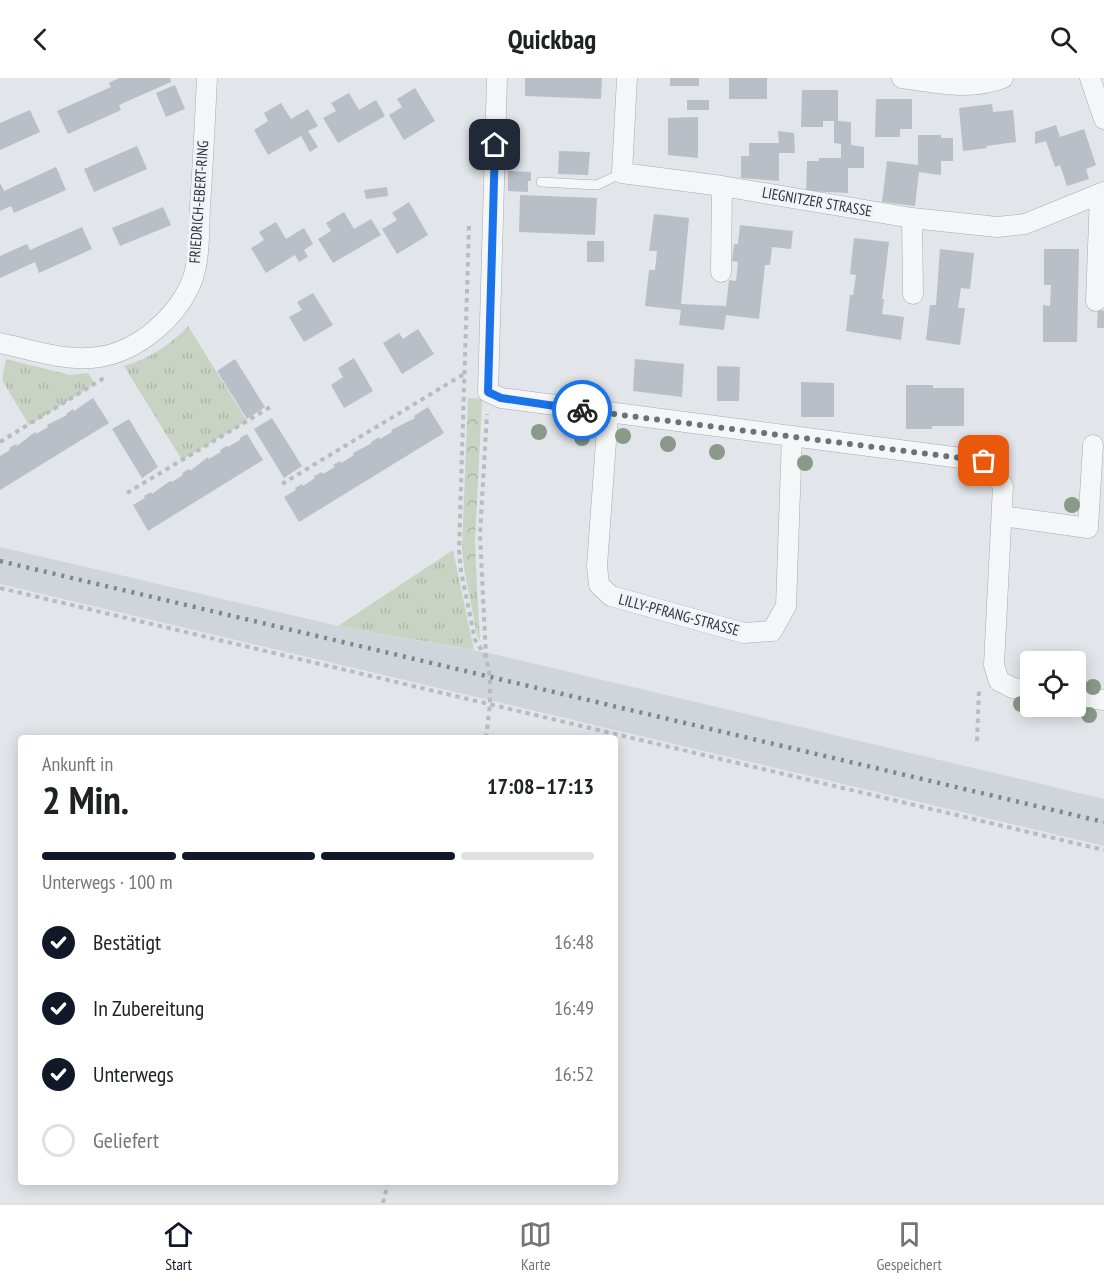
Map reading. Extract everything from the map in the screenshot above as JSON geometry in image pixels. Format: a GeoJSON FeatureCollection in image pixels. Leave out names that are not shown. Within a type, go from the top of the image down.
{"type":"FeatureCollection","features":[{"type":"Feature","properties":{"kind":"street","name":"FRIEDRICH-EBERT-RING"},"geometry":{"type":"LineString","coordinates":[[0,343],[58,357],[99,357],[138,343],[164,323],[193,278],[198,248],[207,78]]}},
{"type":"Feature","properties":{"kind":"street"},"geometry":{"type":"LineString","coordinates":[[497,78],[488,392],[501,398],[608,414],[984,461],[1003,486],[994,665],[999,681],[1020,689]]}},
{"type":"Feature","properties":{"kind":"street"},"geometry":{"type":"LineString","coordinates":[[622,173],[627,78]]}},
{"type":"Feature","properties":{"kind":"street"},"geometry":{"type":"LineString","coordinates":[[902,78],[960,86],[993,82],[1003,78]]}},
{"type":"Feature","properties":{"kind":"street"},"geometry":{"type":"LineString","coordinates":[[1090,78],[1104,119]]}},
{"type":"Feature","properties":{"kind":"street","name":"LIEGNITZER STRASSE"},"geometry":{"type":"LineString","coordinates":[[622,173],[722,186],[912,218],[997,227],[1025,224],[1102,193],[1096,301]]}},
{"type":"Feature","properties":{"kind":"street"},"geometry":{"type":"LineString","coordinates":[[721,272],[722,186]]}},
{"type":"Feature","properties":{"kind":"street"},"geometry":{"type":"LineString","coordinates":[[912,218],[913,294]]}},
{"type":"Feature","properties":{"kind":"street","name":"LILLY-PFRANG-STRASSE"},"geometry":{"type":"LineString","coordinates":[[608,414],[597,566],[599,585],[611,596],[744,633],[772,631],[786,606],[792,436]]}},
{"type":"Feature","properties":{"kind":"street"},"geometry":{"type":"LineString","coordinates":[[1002,516],[1096,530],[1093,445]]}},
{"type":"Feature","properties":{"kind":"street"},"geometry":{"type":"LineString","coordinates":[[1086,697],[1104,700]]}},
{"type":"Feature","properties":{"kind":"lane"},"geometry":{"type":"LineString","coordinates":[[541,183],[597,185],[622,173]]}},
{"type":"Feature","properties":{"kind":"path"},"geometry":{"type":"LineString","coordinates":[[282,484],[464,374]]}},
{"type":"Feature","properties":{"kind":"path"},"geometry":{"type":"LineString","coordinates":[[0,442],[110,375]]}},
{"type":"Feature","properties":{"kind":"path"},"geometry":{"type":"LineString","coordinates":[[486,735],[490,677],[486,657],[480,534],[488,392]]}},
{"type":"Feature","properties":{"kind":"path"},"geometry":{"type":"LineString","coordinates":[[128,493],[272,406]]}},
{"type":"Feature","properties":{"kind":"path"},"geometry":{"type":"LineString","coordinates":[[0,588],[617,735]]}},
{"type":"Feature","properties":{"kind":"path"},"geometry":{"type":"LineString","coordinates":[[977,741],[979,689],[994,665]]}},
{"type":"Feature","properties":{"kind":"path"},"geometry":{"type":"LineString","coordinates":[[618,735],[1104,850]]}},
{"type":"Feature","properties":{"kind":"path"},"geometry":{"type":"LineString","coordinates":[[383,1203],[387,1185]]}},
{"type":"Feature","properties":{"kind":"shaded area"},"geometry":{"type":"Polygon","coordinates":[[[0,547],[338,626],[493,654],[1104,799],[1104,846],[0,584],[0,547]]]}},
{"type":"Feature","properties":{"kind":"green space"},"geometry":{"type":"Polygon","coordinates":[[[188,326],[247,421],[182,460],[124,366],[159,350],[188,326]]]}},
{"type":"Feature","properties":{"kind":"green space"},"geometry":{"type":"Polygon","coordinates":[[[6,359],[70,375],[88,373],[95,384],[29,425],[2,380],[6,359]]]}},
{"type":"Feature","properties":{"kind":"green space"},"geometry":{"type":"Polygon","coordinates":[[[468,398],[482,399],[475,542],[476,568],[464,568],[462,548],[468,398]]]}},
{"type":"Feature","properties":{"kind":"green space"},"geometry":{"type":"Polygon","coordinates":[[[453,550],[474,650],[338,626],[453,550]]]}},
{"type":"Feature","properties":{"kind":"green space"},"geometry":{"type":"Polygon","coordinates":[[[464,568],[476,568],[480,641],[477,635],[464,568]]]}},
{"type":"Feature","properties":{"kind":"building"},"geometry":{"type":"Polygon","coordinates":[[[119,78],[170,78],[171,82],[119,105],[121,110],[68,134],[57,111],[111,87],[109,83],[119,78]]]}},
{"type":"Feature","properties":{"kind":"building"},"geometry":{"type":"Polygon","coordinates":[[[525,78],[602,78],[601,99],[525,96],[525,78]]]}},
{"type":"Feature","properties":{"kind":"building"},"geometry":{"type":"Polygon","coordinates":[[[670,78],[699,78],[699,86],[670,86],[670,78]]]}},
{"type":"Feature","properties":{"kind":"building"},"geometry":{"type":"Polygon","coordinates":[[[729,78],[767,78],[767,99],[729,99],[729,78]]]}},
{"type":"Feature","properties":{"kind":"building"},"geometry":{"type":"Polygon","coordinates":[[[175,85],[185,109],[166,117],[156,93],[175,85]]]}},
{"type":"Feature","properties":{"kind":"building"},"geometry":{"type":"Polygon","coordinates":[[[415,88],[435,121],[404,140],[389,115],[402,107],[397,99],[415,88]]]}},
{"type":"Feature","properties":{"kind":"building"},"geometry":{"type":"Polygon","coordinates":[[[802,90],[838,90],[838,121],[851,122],[851,145],[864,147],[864,168],[848,168],[848,193],[806,191],[807,161],[819,161],[819,158],[841,158],[841,144],[834,143],[834,121],[823,121],[823,127],[801,127],[802,90]]]}},
{"type":"Feature","properties":{"kind":"building"},"geometry":{"type":"Polygon","coordinates":[[[349,93],[359,110],[376,100],[385,116],[338,143],[323,118],[336,111],[331,103],[349,93]]]}},
{"type":"Feature","properties":{"kind":"building"},"geometry":{"type":"Polygon","coordinates":[[[876,99],[912,99],[912,129],[900,129],[900,137],[875,137],[876,99]]]}},
{"type":"Feature","properties":{"kind":"building"},"geometry":{"type":"Polygon","coordinates":[[[687,100],[709,100],[709,110],[687,110],[687,100]]]}},
{"type":"Feature","properties":{"kind":"building"},"geometry":{"type":"Polygon","coordinates":[[[281,103],[291,119],[308,109],[318,126],[308,131],[318,147],[310,152],[301,136],[268,155],[254,130],[268,121],[264,113],[281,103]]]}},
{"type":"Feature","properties":{"kind":"building"},"geometry":{"type":"Polygon","coordinates":[[[992,104],[993,112],[1013,110],[1016,142],[963,151],[959,108],[992,104]]]}},
{"type":"Feature","properties":{"kind":"building"},"geometry":{"type":"Polygon","coordinates":[[[30,110],[40,132],[0,150],[0,123],[30,110]]]}},
{"type":"Feature","properties":{"kind":"building"},"geometry":{"type":"Polygon","coordinates":[[[698,117],[698,158],[668,155],[668,118],[698,117]]]}},
{"type":"Feature","properties":{"kind":"building"},"geometry":{"type":"Polygon","coordinates":[[[1056,125],[1060,137],[1084,129],[1096,165],[1086,169],[1089,179],[1067,186],[1060,165],[1055,167],[1046,141],[1035,144],[1035,132],[1056,125]]]}},
{"type":"Feature","properties":{"kind":"building"},"geometry":{"type":"Polygon","coordinates":[[[778,131],[794,133],[795,153],[779,153],[779,181],[741,178],[741,156],[749,156],[749,143],[779,143],[778,131]]]}},
{"type":"Feature","properties":{"kind":"building"},"geometry":{"type":"Polygon","coordinates":[[[918,135],[941,135],[941,138],[953,138],[953,161],[941,161],[941,175],[919,172],[915,206],[882,202],[887,161],[918,165],[918,135]]]}},
{"type":"Feature","properties":{"kind":"building"},"geometry":{"type":"Polygon","coordinates":[[[137,146],[147,169],[94,192],[84,169],[137,146]]]}},
{"type":"Feature","properties":{"kind":"building"},"geometry":{"type":"Polygon","coordinates":[[[559,151],[590,152],[588,175],[558,174],[559,151]]]}},
{"type":"Feature","properties":{"kind":"building"},"geometry":{"type":"Polygon","coordinates":[[[56,167],[66,190],[14,213],[11,206],[0,211],[0,183],[4,191],[56,167]]]}},
{"type":"Feature","properties":{"kind":"building"},"geometry":{"type":"Polygon","coordinates":[[[508,171],[531,172],[528,192],[508,191],[508,171]]]}},
{"type":"Feature","properties":{"kind":"building"},"geometry":{"type":"Polygon","coordinates":[[[387,187],[388,196],[366,199],[364,190],[387,187]]]}},
{"type":"Feature","properties":{"kind":"building"},"geometry":{"type":"Polygon","coordinates":[[[520,195],[597,198],[595,235],[519,232],[520,195]]]}},
{"type":"Feature","properties":{"kind":"building"},"geometry":{"type":"Polygon","coordinates":[[[409,202],[428,235],[397,254],[382,229],[397,220],[392,213],[409,202]]]}},
{"type":"Feature","properties":{"kind":"building"},"geometry":{"type":"Polygon","coordinates":[[[163,207],[171,225],[120,246],[112,228],[163,207]]]}},
{"type":"Feature","properties":{"kind":"building"},"geometry":{"type":"Polygon","coordinates":[[[344,212],[354,229],[371,219],[381,235],[333,263],[318,239],[331,231],[326,223],[344,212]]]}},
{"type":"Feature","properties":{"kind":"building"},"geometry":{"type":"Polygon","coordinates":[[[654,214],[689,218],[681,304],[726,306],[729,280],[736,281],[738,262],[732,261],[734,244],[738,244],[740,225],[793,231],[791,249],[772,247],[770,265],[765,265],[759,319],[726,315],[724,330],[679,325],[681,310],[645,306],[649,270],[655,270],[657,251],[649,251],[654,214]]]}},
{"type":"Feature","properties":{"kind":"building"},"geometry":{"type":"Polygon","coordinates":[[[276,222],[286,239],[304,228],[313,244],[304,250],[308,257],[299,262],[295,255],[266,273],[251,248],[264,240],[259,232],[276,222]]]}},
{"type":"Feature","properties":{"kind":"building"},"geometry":{"type":"Polygon","coordinates":[[[82,227],[92,249],[39,273],[35,262],[0,278],[0,256],[27,244],[30,250],[82,227]]]}},
{"type":"Feature","properties":{"kind":"building"},"geometry":{"type":"Polygon","coordinates":[[[854,238],[889,242],[882,314],[904,317],[901,340],[846,331],[850,295],[853,295],[856,275],[850,274],[854,238]]]}},
{"type":"Feature","properties":{"kind":"building"},"geometry":{"type":"Polygon","coordinates":[[[587,241],[604,241],[604,262],[587,262],[587,241]]]}},
{"type":"Feature","properties":{"kind":"building"},"geometry":{"type":"Polygon","coordinates":[[[940,249],[974,253],[970,289],[961,288],[958,308],[965,308],[960,345],[926,340],[930,305],[936,305],[940,249]]]}},
{"type":"Feature","properties":{"kind":"building"},"geometry":{"type":"Polygon","coordinates":[[[1044,249],[1079,249],[1077,342],[1043,342],[1043,305],[1050,306],[1051,285],[1044,285],[1044,249]]]}},
{"type":"Feature","properties":{"kind":"building"},"geometry":{"type":"Polygon","coordinates":[[[313,293],[333,325],[304,342],[289,317],[302,310],[297,302],[313,293]]]}},
{"type":"Feature","properties":{"kind":"building"},"geometry":{"type":"Polygon","coordinates":[[[1098,310],[1104,311],[1104,328],[1097,328],[1098,310]]]}},
{"type":"Feature","properties":{"kind":"building"},"geometry":{"type":"Polygon","coordinates":[[[418,329],[434,354],[402,374],[383,343],[399,333],[403,339],[418,329]]]}},
{"type":"Feature","properties":{"kind":"building"},"geometry":{"type":"Polygon","coordinates":[[[354,358],[373,391],[344,408],[331,385],[343,377],[338,368],[354,358]]]}},
{"type":"Feature","properties":{"kind":"building"},"geometry":{"type":"Polygon","coordinates":[[[235,359],[265,407],[247,419],[217,371],[235,359]]]}},
{"type":"Feature","properties":{"kind":"building"},"geometry":{"type":"Polygon","coordinates":[[[635,359],[684,364],[682,397],[633,391],[635,359]]]}},
{"type":"Feature","properties":{"kind":"building"},"geometry":{"type":"Polygon","coordinates":[[[717,366],[740,367],[739,401],[717,401],[717,366]]]}},
{"type":"Feature","properties":{"kind":"building"},"geometry":{"type":"Polygon","coordinates":[[[801,382],[834,383],[834,417],[801,417],[801,382]]]}},
{"type":"Feature","properties":{"kind":"building"},"geometry":{"type":"Polygon","coordinates":[[[906,385],[964,388],[964,426],[906,429],[906,385]]]}},
{"type":"Feature","properties":{"kind":"building"},"geometry":{"type":"Polygon","coordinates":[[[93,398],[109,423],[0,490],[0,456],[10,450],[9,448],[16,444],[17,446],[35,432],[36,434],[48,427],[47,425],[93,398]]]}},
{"type":"Feature","properties":{"kind":"building"},"geometry":{"type":"Polygon","coordinates":[[[428,407],[444,433],[299,522],[284,497],[296,490],[295,488],[315,478],[314,476],[322,472],[323,474],[335,467],[333,465],[340,461],[341,463],[379,437],[380,439],[392,432],[391,430],[415,418],[414,416],[428,407]]]}},
{"type":"Feature","properties":{"kind":"building"},"geometry":{"type":"Polygon","coordinates":[[[272,418],[302,466],[284,478],[254,429],[272,418]]]}},
{"type":"Feature","properties":{"kind":"building"},"geometry":{"type":"Polygon","coordinates":[[[129,419],[158,467],[142,478],[112,429],[129,419]]]}},
{"type":"Feature","properties":{"kind":"building"},"geometry":{"type":"Polygon","coordinates":[[[247,434],[263,460],[148,531],[133,505],[145,498],[144,496],[172,482],[183,475],[182,473],[189,469],[190,471],[208,457],[209,459],[221,452],[220,450],[247,434]]]}},
{"type":"Feature","properties":{"kind":"railway"},"geometry":{"type":"LineString","coordinates":[[0,561],[1104,822]]}},
{"type":"Feature","properties":{"kind":"way so far"},"geometry":{"type":"LineString","coordinates":[[582,410],[984,461]]}},
{"type":"Feature","properties":{"kind":"route"},"geometry":{"type":"LineString","coordinates":[[495,145],[488,392],[501,398],[582,410]]}}]}
